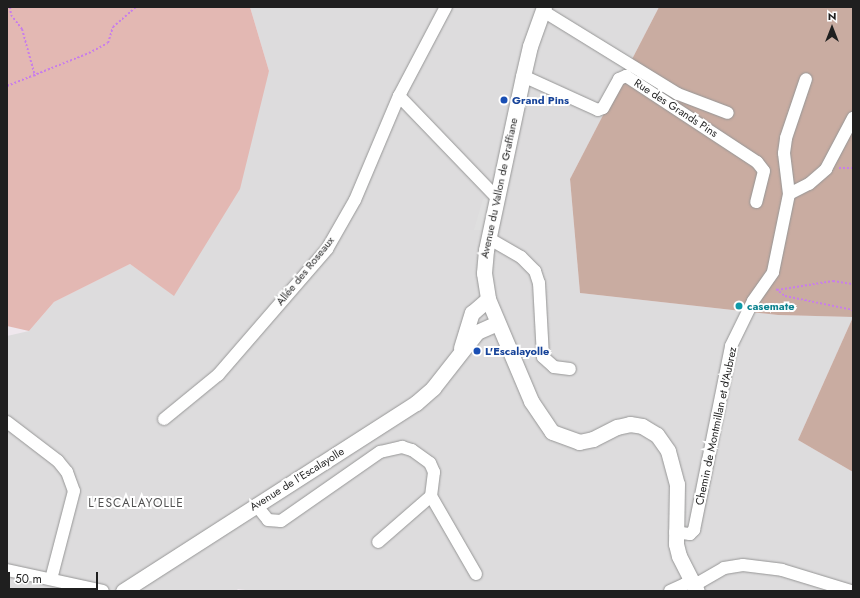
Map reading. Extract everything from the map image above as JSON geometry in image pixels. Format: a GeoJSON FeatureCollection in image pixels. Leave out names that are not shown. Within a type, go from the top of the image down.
{"type":"FeatureCollection","features":[{"type":"Feature","properties":{"kind":"street","name":"Allée des Roseaux"},"geometry":{"type":"LineString","coordinates":[[164,419],[218,375],[327,249],[355,200],[399,96],[446,7]]}},
{"type":"Feature","properties":{"kind":"street"},"geometry":{"type":"LineString","coordinates":[[544,9],[678,94],[728,113]]}},
{"type":"Feature","properties":{"kind":"street","name":"Avenue du Vallon de Graffiane"},"geometry":{"type":"LineString","coordinates":[[544,9],[522,76],[488,238],[484,262],[488,299],[531,401],[542,422],[552,432],[579,442],[630,424],[642,426],[657,435],[668,451],[677,484],[675,532],[679,556],[694,587]]}},
{"type":"Feature","properties":{"kind":"street","name":"Rue des Grands Pins"},"geometry":{"type":"LineString","coordinates":[[522,76],[598,110],[603,108],[619,78],[626,76],[757,162],[764,176],[756,202]]}},
{"type":"Feature","properties":{"kind":"street","name":"Chemin de Montmillan et d'Aubrez"},"geometry":{"type":"LineString","coordinates":[[675,532],[690,534],[694,530],[731,346],[754,301],[773,272],[789,194],[784,153],[786,138],[806,79]]}},
{"type":"Feature","properties":{"kind":"street"},"geometry":{"type":"LineString","coordinates":[[399,96],[497,198]]}},
{"type":"Feature","properties":{"kind":"street"},"geometry":{"type":"LineString","coordinates":[[789,194],[809,184],[826,169],[853,118]]}},
{"type":"Feature","properties":{"kind":"street"},"geometry":{"type":"LineString","coordinates":[[488,238],[521,257],[535,271],[539,284],[543,357],[554,367],[570,369]]}},
{"type":"Feature","properties":{"kind":"street","name":"Avenue de l'Escalayolle"},"geometry":{"type":"LineString","coordinates":[[460,355],[472,313],[488,299]]}},
{"type":"Feature","properties":{"kind":"street","name":"Avenue de l'Escalayolle"},"geometry":{"type":"LineString","coordinates":[[123,591],[416,402],[433,388],[477,332],[497,323]]}},
{"type":"Feature","properties":{"kind":"street"},"geometry":{"type":"LineString","coordinates":[[7,422],[58,461],[66,472],[74,492],[51,579]]}},
{"type":"Feature","properties":{"kind":"street"},"geometry":{"type":"LineString","coordinates":[[256,505],[268,520],[281,521],[380,452],[402,447],[412,450],[430,463],[434,472],[431,496],[476,574]]}},
{"type":"Feature","properties":{"kind":"street"},"geometry":{"type":"LineString","coordinates":[[378,542],[431,496]]}},
{"type":"Feature","properties":{"kind":"street"},"geometry":{"type":"LineString","coordinates":[[670,591],[694,587],[724,568],[750,565],[782,570],[851,591]]}},
{"type":"Feature","properties":{"kind":"street"},"geometry":{"type":"LineString","coordinates":[[7,570],[103,591]]}},
{"type":"Feature","properties":{"kind":"path"},"geometry":{"type":"LineString","coordinates":[[10,7],[11,16],[22,30],[34,76]]}},
{"type":"Feature","properties":{"kind":"path"},"geometry":{"type":"LineString","coordinates":[[7,86],[34,76],[108,43],[113,27],[136,7]]}},
{"type":"Feature","properties":{"kind":"path"},"geometry":{"type":"LineString","coordinates":[[777,290],[833,281],[853,284]]}},
{"type":"Feature","properties":{"kind":"path"},"geometry":{"type":"LineString","coordinates":[[767,283],[785,296],[853,310]]}},
{"type":"Feature","properties":{"kind":"shaded area"},"geometry":{"type":"Polygon","coordinates":[[[7,7],[250,7],[269,71],[240,189],[174,296],[130,264],[54,302],[29,331],[7,326],[7,7]]]}},
{"type":"Feature","properties":{"kind":"shaded area"},"geometry":{"type":"Polygon","coordinates":[[[250,7],[659,7],[570,179],[580,293],[778,315],[853,317],[798,440],[853,472],[853,591],[253,591],[238,589],[236,591],[7,591],[7,336],[29,331],[54,302],[130,264],[174,295],[269,71],[250,7]]]}},
{"type":"Feature","properties":{"kind":"shaded area"},"geometry":{"type":"Polygon","coordinates":[[[659,7],[853,7],[853,317],[778,315],[580,293],[570,179],[659,7]]]}},
{"type":"Feature","properties":{"kind":"shaded area"},"geometry":{"type":"Polygon","coordinates":[[[497,198],[490,230],[474,230],[483,199],[497,198]]]}},
{"type":"Feature","properties":{"kind":"shaded area"},"geometry":{"type":"Polygon","coordinates":[[[853,317],[853,472],[798,440],[853,317]]]}},
{"type":"Feature","properties":{"kind":"place","name":"Grand Pins"},"geometry":{"type":"Point","coordinates":[504,100]}},
{"type":"Feature","properties":{"kind":"place","name":"casemate"},"geometry":{"type":"Point","coordinates":[739,306]}},
{"type":"Feature","properties":{"kind":"place","name":"L'Escalayolle"},"geometry":{"type":"Point","coordinates":[477,351]}},
{"type":"Feature","properties":{"kind":"district","name":"L'ESCALAYOLLE"},"geometry":{"type":"Point","coordinates":[136,504]}}]}
